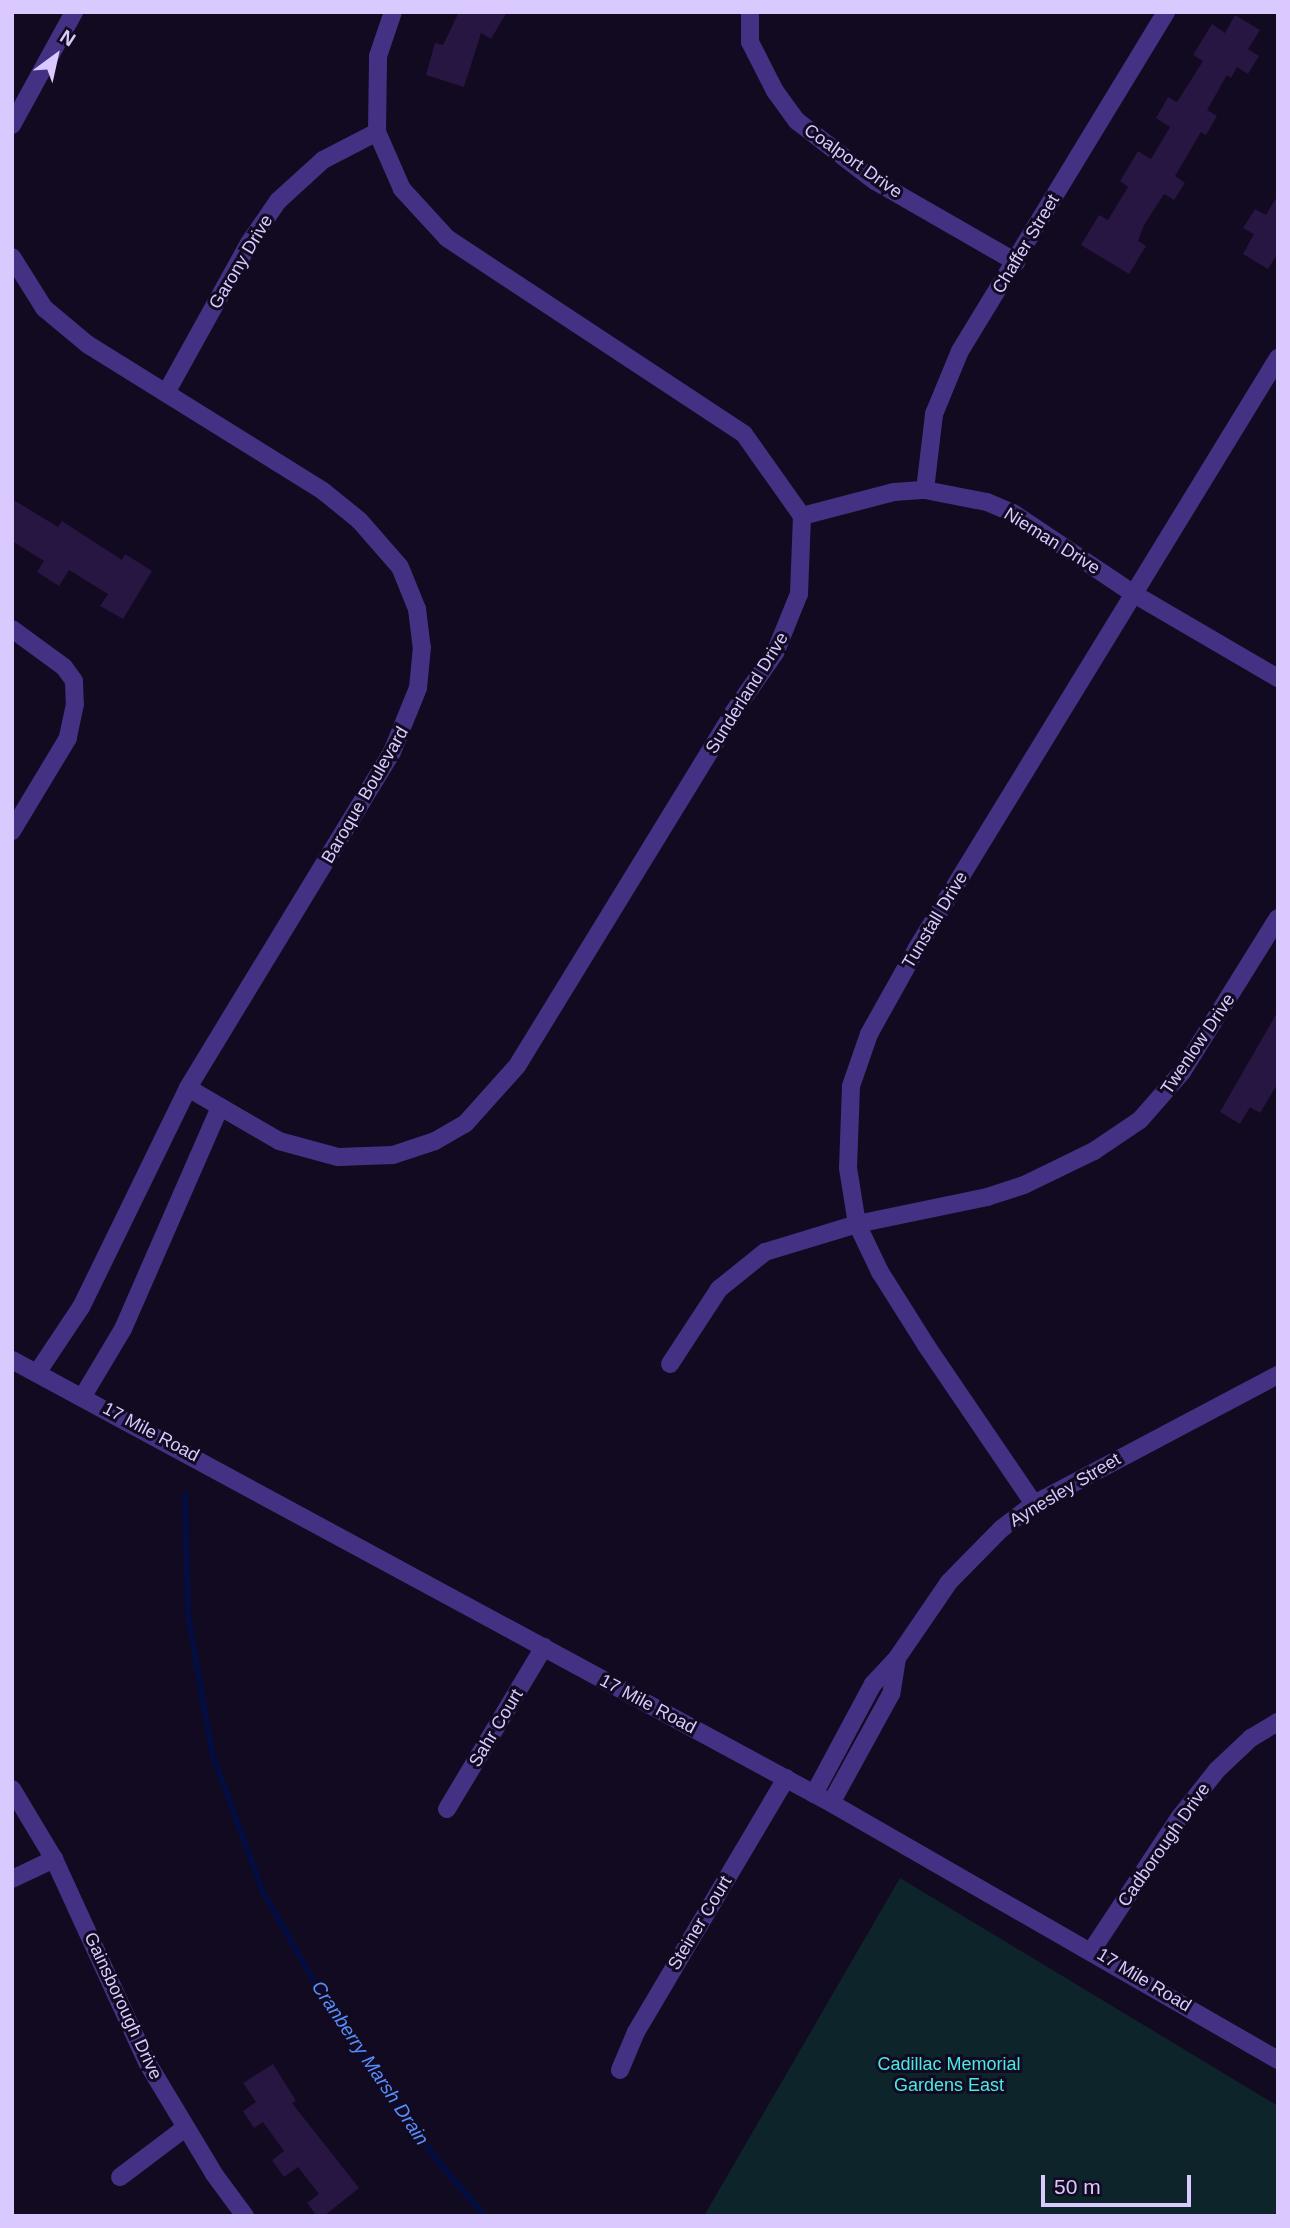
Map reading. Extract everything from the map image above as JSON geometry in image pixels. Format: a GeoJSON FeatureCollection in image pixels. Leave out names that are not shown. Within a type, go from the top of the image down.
{"type":"FeatureCollection","features":[{"type":"Feature","properties":{"kind":"street"},"geometry":{"type":"LineString","coordinates":[[12,125],[74,12]]}},
{"type":"Feature","properties":{"kind":"street"},"geometry":{"type":"LineString","coordinates":[[393,12],[378,56],[377,132],[402,189],[447,238],[730,421],[744,434],[802,516]]}},
{"type":"Feature","properties":{"kind":"street","name":"Coalport Drive"},"geometry":{"type":"LineString","coordinates":[[750,12],[750,42],[775,91],[797,121],[875,181],[1016,262]]}},
{"type":"Feature","properties":{"kind":"street","name":"Chaffer Street"},"geometry":{"type":"LineString","coordinates":[[925,490],[940,394],[960,351],[1165,12]]}},
{"type":"Feature","properties":{"kind":"street","name":"Garony Drive"},"geometry":{"type":"LineString","coordinates":[[166,393],[249,243],[278,201],[323,160],[377,132]]}},
{"type":"Feature","properties":{"kind":"street","name":"Baroque Boulevard"},"geometry":{"type":"LineString","coordinates":[[12,257],[23,280],[51,315],[88,344],[323,491],[376,536],[408,584],[417,608],[422,647],[418,688],[392,752],[188,1088],[81,1307],[37,1373]]}},
{"type":"Feature","properties":{"kind":"street","name":"Tunstall Drive"},"geometry":{"type":"LineString","coordinates":[[1034,1504],[926,1345],[880,1272],[857,1224],[846,1127],[851,1086],[866,1043],[917,948],[1278,358]]}},
{"type":"Feature","properties":{"kind":"street","name":"Nieman Drive"},"geometry":{"type":"LineString","coordinates":[[802,516],[880,495],[925,490],[960,494],[1013,513],[1134,594],[1278,678]]}},
{"type":"Feature","properties":{"kind":"street","name":"Sunderland Drive"},"geometry":{"type":"LineString","coordinates":[[188,1088],[279,1141],[338,1157],[393,1155],[435,1141],[465,1124],[494,1097],[775,653],[799,594],[802,516]]}},
{"type":"Feature","properties":{"kind":"street"},"geometry":{"type":"LineString","coordinates":[[12,629],[53,656],[74,681],[68,738],[12,831]]}},
{"type":"Feature","properties":{"kind":"street","name":"Twenlow Drive"},"geometry":{"type":"LineString","coordinates":[[670,1364],[704,1307],[738,1270],[765,1252],[857,1224],[987,1197],[1024,1185],[1094,1151],[1140,1121],[1182,1072],[1278,918]]}},
{"type":"Feature","properties":{"kind":"street"},"geometry":{"type":"LineString","coordinates":[[83,1396],[123,1329],[220,1107]]}},
{"type":"Feature","properties":{"kind":"street","name":"17 Mile Road"},"geometry":{"type":"LineString","coordinates":[[12,1360],[786,1778],[1092,1950],[1278,2060]]}},
{"type":"Feature","properties":{"kind":"street","name":"Aynesley Street"},"geometry":{"type":"LineString","coordinates":[[814,1794],[873,1684],[897,1658],[949,1582],[1001,1529],[1034,1504],[1278,1376]]}},
{"type":"Feature","properties":{"kind":"street","name":"Sahr Court"},"geometry":{"type":"LineString","coordinates":[[447,1809],[544,1647]]}},
{"type":"Feature","properties":{"kind":"street","name":"Aynesley Street"},"geometry":{"type":"LineString","coordinates":[[831,1803],[891,1693],[897,1658]]}},
{"type":"Feature","properties":{"kind":"street","name":"Cadborough Drive"},"geometry":{"type":"LineString","coordinates":[[1092,1950],[1179,1818],[1217,1770],[1251,1738],[1278,1722]]}},
{"type":"Feature","properties":{"kind":"street","name":"Steiner Court"},"geometry":{"type":"LineString","coordinates":[[620,2070],[636,2032],[786,1778]]}},
{"type":"Feature","properties":{"kind":"street","name":"Gainsborough Drive"},"geometry":{"type":"LineString","coordinates":[[12,1789],[54,1859],[118,2001],[185,2127],[245,2216]]}},
{"type":"Feature","properties":{"kind":"street"},"geometry":{"type":"LineString","coordinates":[[12,1879],[54,1859]]}},
{"type":"Feature","properties":{"kind":"street"},"geometry":{"type":"LineString","coordinates":[[120,2177],[185,2127]]}},
{"type":"Feature","properties":{"kind":"green space","name":"Cadillac Memorial Gardens East"},"geometry":{"type":"Polygon","coordinates":[[[900,1878],[1278,2106],[1278,2216],[704,2216],[900,1878]]]}},
{"type":"Feature","properties":{"kind":"building"},"geometry":{"type":"Polygon","coordinates":[[[459,12],[507,12],[491,39],[481,33],[464,87],[426,75],[435,43],[443,45],[459,12]]]}},
{"type":"Feature","properties":{"kind":"building"},"geometry":{"type":"Polygon","coordinates":[[[1235,15],[1260,30],[1248,49],[1259,56],[1248,74],[1237,67],[1231,78],[1227,75],[1207,110],[1217,116],[1206,135],[1201,132],[1175,176],[1185,183],[1174,200],[1164,194],[1144,225],[1138,241],[1146,246],[1129,274],[1081,245],[1099,215],[1108,220],[1128,187],[1120,181],[1138,151],[1151,159],[1170,127],[1156,118],[1168,97],[1177,102],[1203,61],[1193,55],[1212,24],[1225,33],[1235,15]]]}},
{"type":"Feature","properties":{"kind":"building"},"geometry":{"type":"Polygon","coordinates":[[[1278,195],[1278,253],[1268,269],[1243,254],[1254,234],[1243,228],[1255,209],[1266,215],[1278,195]]]}},
{"type":"Feature","properties":{"kind":"building"},"geometry":{"type":"Polygon","coordinates":[[[12,499],[58,527],[62,521],[122,560],[125,554],[152,571],[123,619],[100,606],[108,594],[69,570],[59,586],[37,572],[44,561],[12,541],[12,499]]]}},
{"type":"Feature","properties":{"kind":"building"},"geometry":{"type":"Polygon","coordinates":[[[1278,1011],[1278,1083],[1260,1113],[1250,1107],[1240,1124],[1220,1112],[1278,1011]]]}},
{"type":"Feature","properties":{"kind":"building"},"geometry":{"type":"Polygon","coordinates":[[[273,2064],[296,2101],[292,2103],[359,2188],[324,2216],[317,2216],[307,2203],[319,2194],[298,2167],[284,2177],[272,2160],[284,2151],[263,2122],[254,2128],[243,2111],[256,2102],[243,2083],[273,2064]]]}},
{"type":"Feature","properties":{"kind":"waterway","name":"Cranberry Marsh Drain"},"geometry":{"type":"LineString","coordinates":[[185,1494],[188,1615],[212,1753],[262,1890],[335,2018],[440,2164],[485,2216]]}}]}
